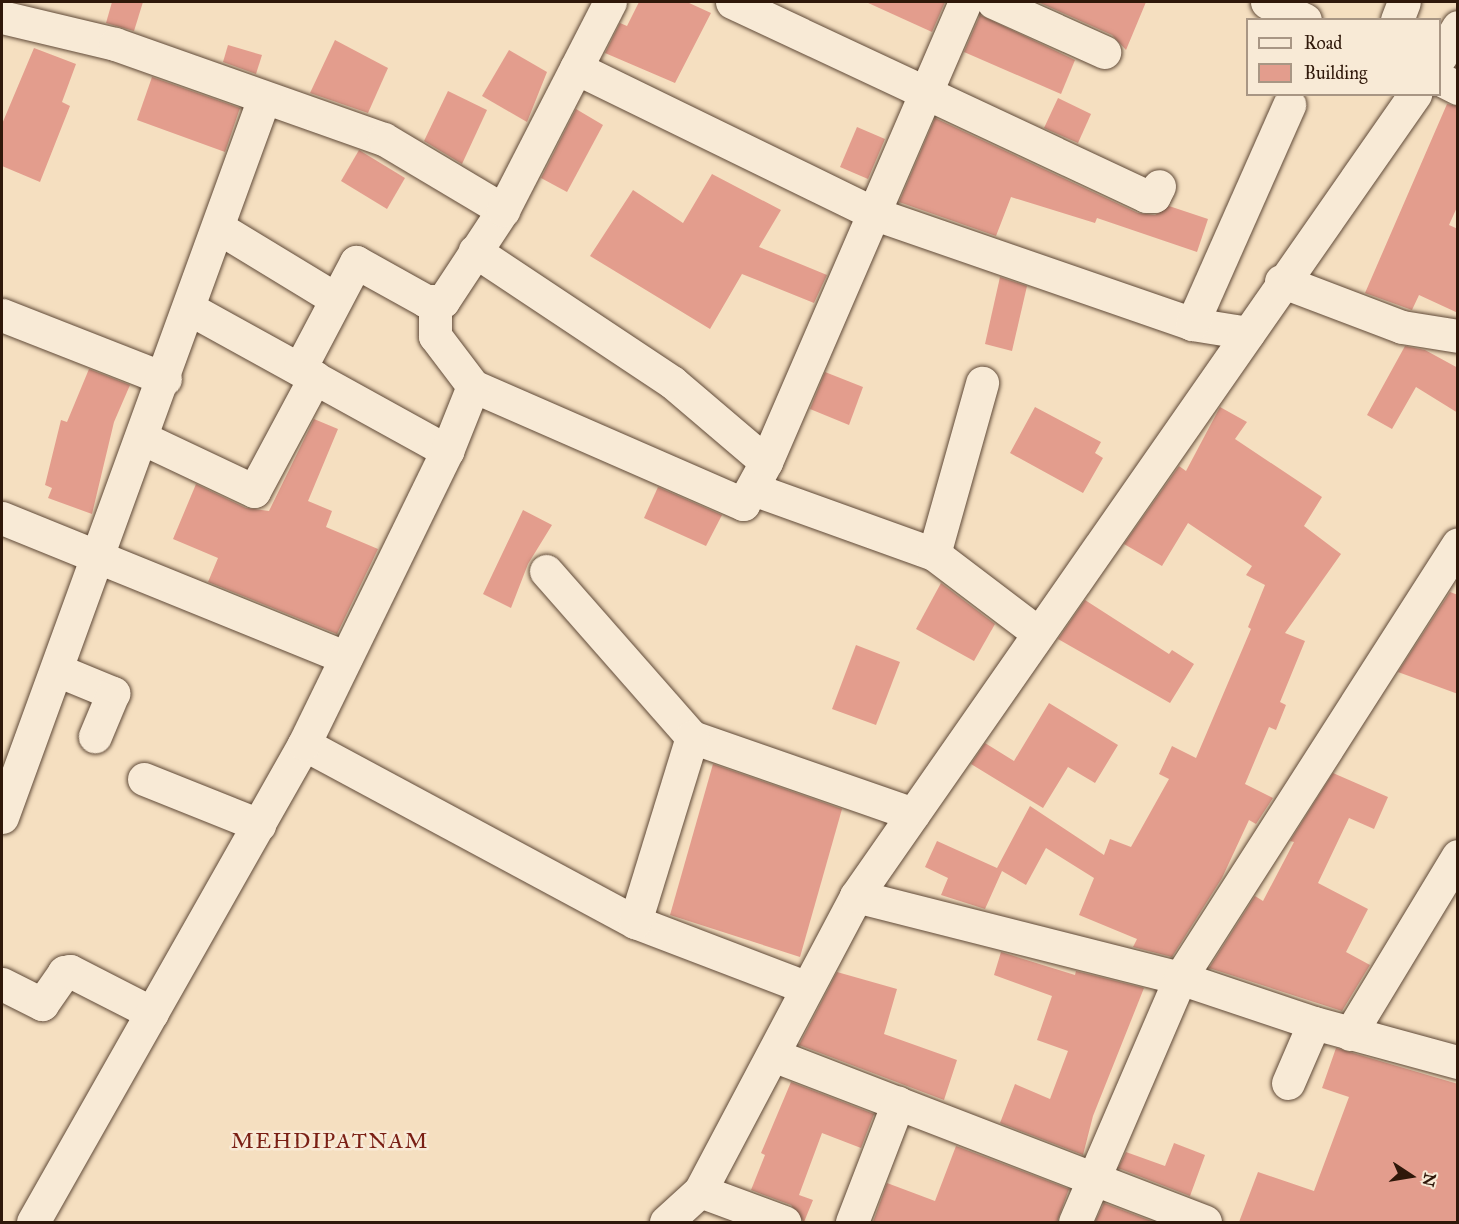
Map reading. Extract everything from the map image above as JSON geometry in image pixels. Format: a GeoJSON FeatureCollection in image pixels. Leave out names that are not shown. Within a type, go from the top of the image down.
{"type":"FeatureCollection","features":[{"type":"Feature","properties":{"kind":"street"},"geometry":{"type":"LineString","coordinates":[[610,2],[503,210],[435,305],[435,336],[473,386],[743,504],[759,476],[875,214],[965,2]]}},
{"type":"Feature","properties":{"kind":"street"},"geometry":{"type":"LineString","coordinates":[[732,2],[928,90],[1146,196],[1154,196],[1159,186]]}},
{"type":"Feature","properties":{"kind":"street"},"geometry":{"type":"LineString","coordinates":[[993,2],[1104,51]]}},
{"type":"Feature","properties":{"kind":"street"},"geometry":{"type":"LineString","coordinates":[[1267,2],[1301,18]]}},
{"type":"Feature","properties":{"kind":"street"},"geometry":{"type":"LineString","coordinates":[[1398,18],[1404,2]]}},
{"type":"Feature","properties":{"kind":"street"},"geometry":{"type":"LineString","coordinates":[[2,17],[115,44],[384,139],[503,210]]}},
{"type":"Feature","properties":{"kind":"street"},"geometry":{"type":"LineString","coordinates":[[1441,55],[1458,27]]}},
{"type":"Feature","properties":{"kind":"street"},"geometry":{"type":"LineString","coordinates":[[576,68],[875,214],[1192,324],[1248,333]]}},
{"type":"Feature","properties":{"kind":"street"},"geometry":{"type":"LineString","coordinates":[[1441,80],[1458,88]]}},
{"type":"Feature","properties":{"kind":"street"},"geometry":{"type":"LineString","coordinates":[[666,1222],[700,1191],[773,1055],[805,987],[856,896],[1248,333],[1281,281],[1414,96]]}},
{"type":"Feature","properties":{"kind":"street"},"geometry":{"type":"LineString","coordinates":[[2,817],[165,379],[264,98]]}},
{"type":"Feature","properties":{"kind":"street"},"geometry":{"type":"LineString","coordinates":[[1192,324],[1289,105]]}},
{"type":"Feature","properties":{"kind":"street"},"geometry":{"type":"LineString","coordinates":[[219,228],[334,298]]}},
{"type":"Feature","properties":{"kind":"street"},"geometry":{"type":"LineString","coordinates":[[475,251],[672,382],[759,476],[934,554],[1038,633]]}},
{"type":"Feature","properties":{"kind":"street"},"geometry":{"type":"LineString","coordinates":[[142,438],[254,491],[307,372],[334,298],[356,262],[435,305]]}},
{"type":"Feature","properties":{"kind":"street"},"geometry":{"type":"LineString","coordinates":[[1281,281],[1402,327],[1458,336]]}},
{"type":"Feature","properties":{"kind":"street"},"geometry":{"type":"LineString","coordinates":[[190,309],[447,451]]}},
{"type":"Feature","properties":{"kind":"street"},"geometry":{"type":"LineString","coordinates":[[2,315],[165,379]]}},
{"type":"Feature","properties":{"kind":"street"},"geometry":{"type":"LineString","coordinates":[[934,554],[982,383]]}},
{"type":"Feature","properties":{"kind":"street"},"geometry":{"type":"LineString","coordinates":[[33,1222],[304,744],[447,451],[473,386]]}},
{"type":"Feature","properties":{"kind":"street"},"geometry":{"type":"LineString","coordinates":[[2,518],[346,658]]}},
{"type":"Feature","properties":{"kind":"street"},"geometry":{"type":"LineString","coordinates":[[1074,1222],[1091,1178],[1180,978],[1458,544]]}},
{"type":"Feature","properties":{"kind":"street"},"geometry":{"type":"LineString","coordinates":[[546,571],[692,737],[913,814]]}},
{"type":"Feature","properties":{"kind":"street"},"geometry":{"type":"LineString","coordinates":[[57,670],[113,693],[95,736]]}},
{"type":"Feature","properties":{"kind":"street"},"geometry":{"type":"LineString","coordinates":[[635,922],[692,737]]}},
{"type":"Feature","properties":{"kind":"street"},"geometry":{"type":"LineString","coordinates":[[304,744],[635,922],[805,987]]}},
{"type":"Feature","properties":{"kind":"street"},"geometry":{"type":"LineString","coordinates":[[144,779],[259,825]]}},
{"type":"Feature","properties":{"kind":"street"},"geometry":{"type":"LineString","coordinates":[[1350,1034],[1448,889],[1458,856]]}},
{"type":"Feature","properties":{"kind":"street"},"geometry":{"type":"LineString","coordinates":[[856,896],[1180,978],[1350,1034],[1458,1062]]}},
{"type":"Feature","properties":{"kind":"street"},"geometry":{"type":"LineString","coordinates":[[2,984],[42,1004],[64,972],[70,971],[152,1013]]}},
{"type":"Feature","properties":{"kind":"street"},"geometry":{"type":"LineString","coordinates":[[1288,1083],[1314,1023]]}},
{"type":"Feature","properties":{"kind":"street"},"geometry":{"type":"LineString","coordinates":[[773,1055],[1205,1222]]}},
{"type":"Feature","properties":{"kind":"street"},"geometry":{"type":"LineString","coordinates":[[852,1222],[898,1103]]}},
{"type":"Feature","properties":{"kind":"street"},"geometry":{"type":"LineString","coordinates":[[700,1191],[784,1222]]}},
{"type":"Feature","properties":{"kind":"building"},"geometry":{"type":"Polygon","coordinates":[[[112,2],[143,2],[134,31],[106,23],[112,2]]]}},
{"type":"Feature","properties":{"kind":"building"},"geometry":{"type":"Polygon","coordinates":[[[639,2],[687,2],[711,13],[675,83],[605,53],[620,23],[627,26],[639,2]]]}},
{"type":"Feature","properties":{"kind":"building"},"geometry":{"type":"Polygon","coordinates":[[[866,2],[945,2],[932,32],[866,2]]]}},
{"type":"Feature","properties":{"kind":"building"},"geometry":{"type":"Polygon","coordinates":[[[1038,2],[1146,2],[1126,50],[1112,35],[1038,2]]]}},
{"type":"Feature","properties":{"kind":"building"},"geometry":{"type":"Polygon","coordinates":[[[980,15],[1075,60],[1061,94],[964,52],[980,15]]]}},
{"type":"Feature","properties":{"kind":"building"},"geometry":{"type":"Polygon","coordinates":[[[335,40],[388,68],[368,113],[310,93],[335,40]]]}},
{"type":"Feature","properties":{"kind":"building"},"geometry":{"type":"Polygon","coordinates":[[[228,45],[262,55],[256,74],[223,62],[228,45]]]}},
{"type":"Feature","properties":{"kind":"building"},"geometry":{"type":"Polygon","coordinates":[[[34,48],[76,64],[62,102],[70,106],[40,182],[2,166],[2,124],[34,48]]]}},
{"type":"Feature","properties":{"kind":"building"},"geometry":{"type":"Polygon","coordinates":[[[509,50],[547,72],[527,122],[482,96],[509,50]]]}},
{"type":"Feature","properties":{"kind":"building"},"geometry":{"type":"Polygon","coordinates":[[[152,77],[240,108],[225,152],[137,120],[152,77]]]}},
{"type":"Feature","properties":{"kind":"building"},"geometry":{"type":"Polygon","coordinates":[[[448,91],[487,110],[462,164],[424,141],[448,91]]]}},
{"type":"Feature","properties":{"kind":"building"},"geometry":{"type":"Polygon","coordinates":[[[1058,98],[1091,114],[1078,143],[1044,128],[1058,98]]]}},
{"type":"Feature","properties":{"kind":"building"},"geometry":{"type":"Polygon","coordinates":[[[1447,104],[1458,106],[1458,205],[1449,225],[1458,229],[1458,313],[1419,295],[1412,310],[1365,293],[1447,104]]]}},
{"type":"Feature","properties":{"kind":"building"},"geometry":{"type":"Polygon","coordinates":[[[576,109],[603,125],[567,192],[541,178],[576,109]]]}},
{"type":"Feature","properties":{"kind":"building"},"geometry":{"type":"Polygon","coordinates":[[[935,118],[1138,213],[1155,215],[1169,206],[1208,219],[1197,252],[1097,218],[1095,223],[1011,197],[996,236],[899,202],[935,118]]]}},
{"type":"Feature","properties":{"kind":"building"},"geometry":{"type":"Polygon","coordinates":[[[857,127],[885,139],[868,179],[840,167],[857,127]]]}},
{"type":"Feature","properties":{"kind":"building"},"geometry":{"type":"Polygon","coordinates":[[[359,150],[405,178],[387,209],[341,181],[359,150]]]}},
{"type":"Feature","properties":{"kind":"building"},"geometry":{"type":"Polygon","coordinates":[[[712,174],[781,210],[759,247],[827,275],[814,303],[742,274],[710,329],[590,256],[633,190],[683,223],[712,174]]]}},
{"type":"Feature","properties":{"kind":"building"},"geometry":{"type":"Polygon","coordinates":[[[1000,277],[1027,286],[1012,351],[985,344],[1000,277]]]}},
{"type":"Feature","properties":{"kind":"building"},"geometry":{"type":"Polygon","coordinates":[[[1405,346],[1425,350],[1458,368],[1458,413],[1416,387],[1392,429],[1367,415],[1405,346]]]}},
{"type":"Feature","properties":{"kind":"building"},"geometry":{"type":"Polygon","coordinates":[[[89,369],[130,385],[114,422],[92,514],[48,498],[52,488],[45,485],[61,420],[67,422],[89,369]]]}},
{"type":"Feature","properties":{"kind":"building"},"geometry":{"type":"Polygon","coordinates":[[[825,372],[863,387],[849,425],[810,409],[825,372]]]}},
{"type":"Feature","properties":{"kind":"building"},"geometry":{"type":"Polygon","coordinates":[[[1035,407],[1101,442],[1095,453],[1103,458],[1083,493],[1010,453],[1035,407]]]}},
{"type":"Feature","properties":{"kind":"building"},"geometry":{"type":"Polygon","coordinates":[[[1220,407],[1247,422],[1235,439],[1322,497],[1304,526],[1341,554],[1285,633],[1305,641],[1280,702],[1286,705],[1276,730],[1269,727],[1245,784],[1273,798],[1256,824],[1249,820],[1222,878],[1172,957],[1133,947],[1137,939],[1079,915],[1094,878],[1046,848],[1026,885],[1002,871],[985,909],[941,895],[948,878],[925,867],[937,841],[997,868],[1030,806],[1104,855],[1110,839],[1131,847],[1169,779],[1159,774],[1172,746],[1196,758],[1251,629],[1248,627],[1265,585],[1246,575],[1252,566],[1188,523],[1162,566],[1124,544],[1179,466],[1186,471],[1220,407]]]}},
{"type":"Feature","properties":{"kind":"building"},"geometry":{"type":"Polygon","coordinates":[[[314,419],[338,429],[308,501],[332,511],[326,527],[378,549],[337,634],[208,582],[218,558],[173,539],[196,484],[246,508],[269,511],[314,419]]]}},
{"type":"Feature","properties":{"kind":"building"},"geometry":{"type":"Polygon","coordinates":[[[658,487],[722,515],[706,546],[644,518],[658,487]]]}},
{"type":"Feature","properties":{"kind":"building"},"geometry":{"type":"Polygon","coordinates":[[[523,510],[552,525],[528,564],[511,608],[483,594],[523,510]]]}},
{"type":"Feature","properties":{"kind":"building"},"geometry":{"type":"Polygon","coordinates":[[[941,583],[995,624],[974,661],[916,629],[941,583]]]}},
{"type":"Feature","properties":{"kind":"building"},"geometry":{"type":"Polygon","coordinates":[[[1450,592],[1458,595],[1458,694],[1398,672],[1450,592]]]}},
{"type":"Feature","properties":{"kind":"building"},"geometry":{"type":"Polygon","coordinates":[[[1085,600],[1169,654],[1172,650],[1194,664],[1170,703],[1058,639],[1085,600]]]}},
{"type":"Feature","properties":{"kind":"building"},"geometry":{"type":"Polygon","coordinates":[[[856,645],[900,662],[876,725],[832,709],[856,645]]]}},
{"type":"Feature","properties":{"kind":"building"},"geometry":{"type":"Polygon","coordinates":[[[1049,703],[1118,745],[1095,783],[1068,767],[1043,808],[971,764],[985,743],[1014,761],[1049,703]]]}},
{"type":"Feature","properties":{"kind":"building"},"geometry":{"type":"Polygon","coordinates":[[[713,764],[842,809],[800,957],[670,915],[713,764]]]}},
{"type":"Feature","properties":{"kind":"building"},"geometry":{"type":"Polygon","coordinates":[[[1333,773],[1388,797],[1374,829],[1349,818],[1318,883],[1368,909],[1346,952],[1370,965],[1342,1011],[1209,968],[1255,896],[1263,901],[1294,842],[1290,841],[1333,773]]]}},
{"type":"Feature","properties":{"kind":"building"},"geometry":{"type":"Polygon","coordinates":[[[1001,952],[1075,975],[1076,971],[1144,988],[1093,1116],[1083,1155],[1000,1123],[1015,1084],[1050,1099],[1068,1051],[1037,1040],[1052,996],[994,975],[1001,952]]]}},
{"type":"Feature","properties":{"kind":"building"},"geometry":{"type":"Polygon","coordinates":[[[837,972],[897,989],[884,1034],[957,1060],[944,1100],[799,1045],[837,972]]]}},
{"type":"Feature","properties":{"kind":"building"},"geometry":{"type":"Polygon","coordinates":[[[1336,1048],[1458,1084],[1458,1222],[1239,1222],[1258,1172],[1314,1191],[1349,1097],[1322,1088],[1336,1048]]]}},
{"type":"Feature","properties":{"kind":"building"},"geometry":{"type":"Polygon","coordinates":[[[791,1082],[874,1114],[861,1148],[822,1133],[799,1195],[813,1200],[804,1222],[791,1205],[751,1190],[765,1155],[761,1153],[791,1082]]]}},
{"type":"Feature","properties":{"kind":"building"},"geometry":{"type":"Polygon","coordinates":[[[1174,1143],[1205,1155],[1190,1196],[1118,1168],[1126,1152],[1165,1166],[1174,1143]]]}},
{"type":"Feature","properties":{"kind":"building"},"geometry":{"type":"Polygon","coordinates":[[[956,1146],[1069,1189],[1057,1222],[873,1222],[887,1183],[935,1201],[956,1146]]]}},
{"type":"Feature","properties":{"kind":"building"},"geometry":{"type":"Polygon","coordinates":[[[1104,1203],[1154,1222],[1095,1222],[1104,1203]]]}},
{"type":"Feature","properties":{"kind":"district","name":"MEHDIPATNAM"},"geometry":{"type":"Point","coordinates":[330,1141]}}]}
